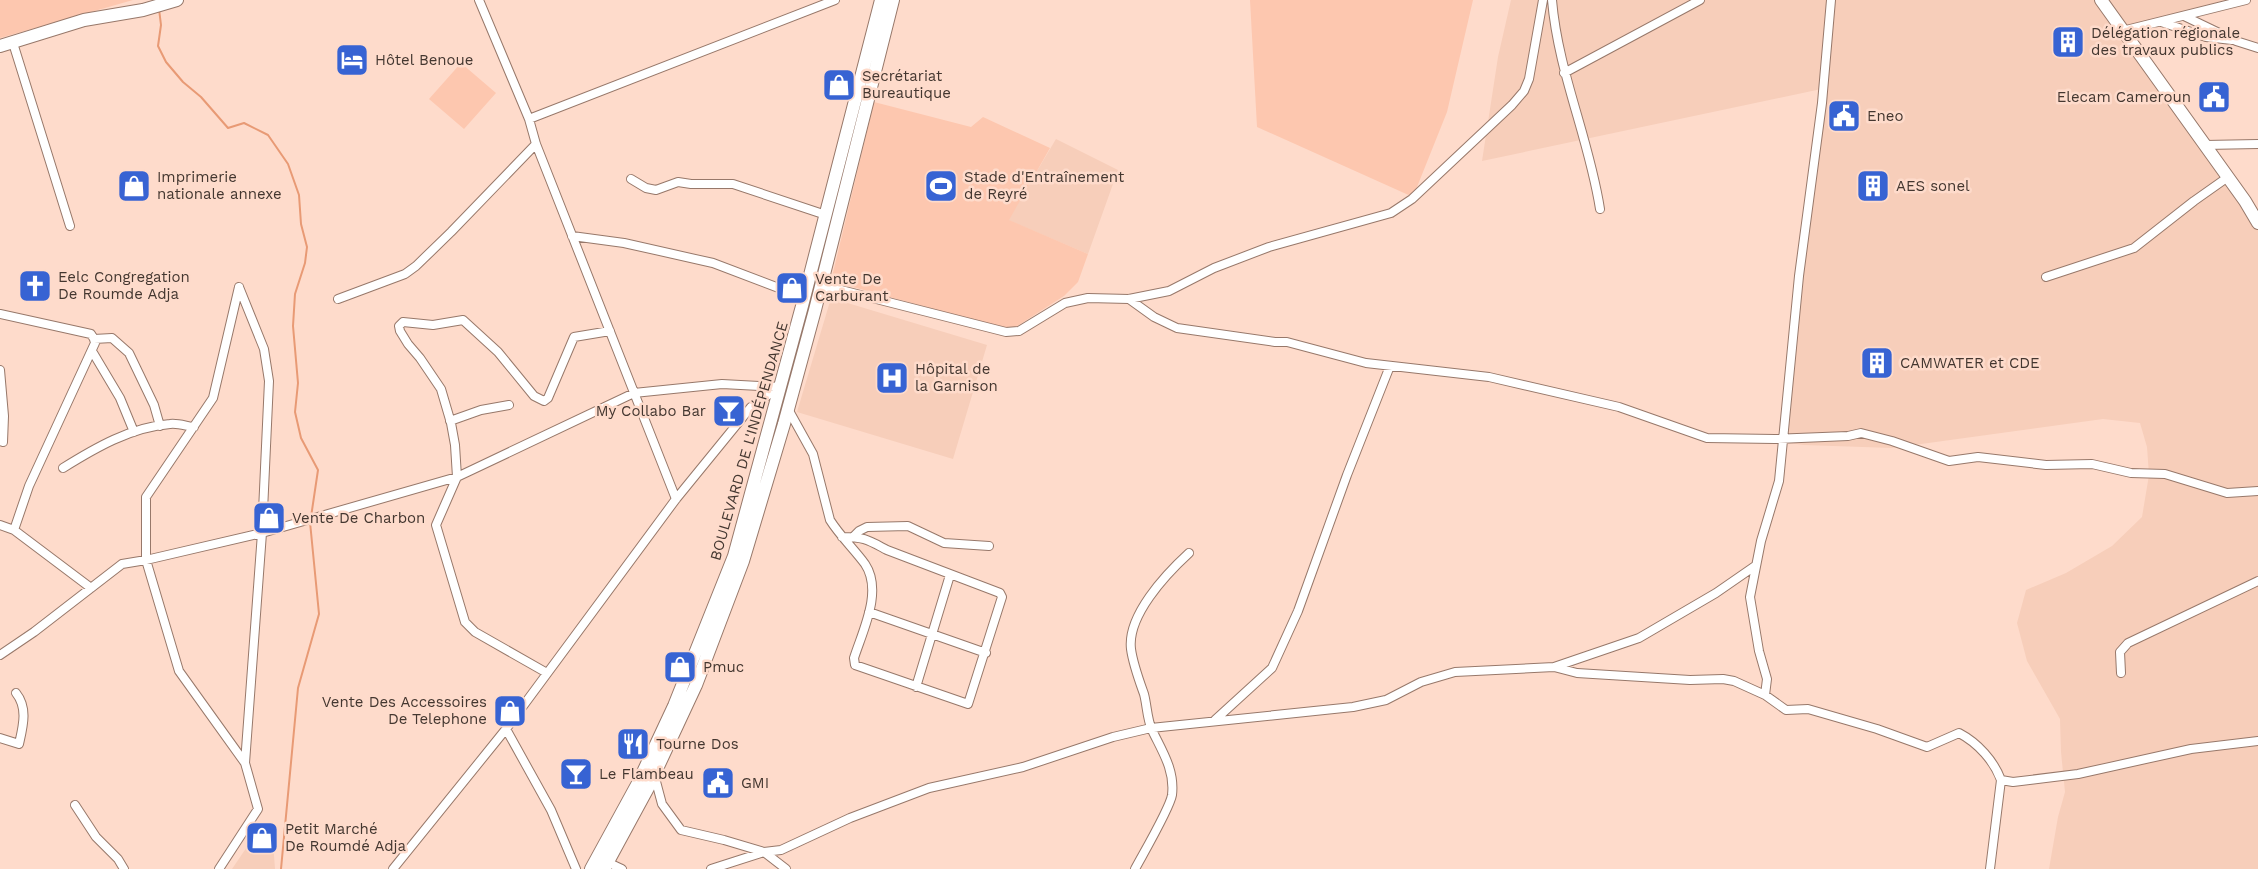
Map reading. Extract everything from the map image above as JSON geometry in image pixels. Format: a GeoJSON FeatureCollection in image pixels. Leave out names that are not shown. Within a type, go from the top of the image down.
{"type":"FeatureCollection","features":[{"type":"Feature","properties":{"kind":"main road","name":"BOULEVARD DE L'INDÉPENDANCE"},"geometry":{"type":"LineString","coordinates":[[591,869],[638,783],[674,706],[734,556],[805,298],[880,0]]}},
{"type":"Feature","properties":{"kind":"main road","name":"BOULEVARD DE L'INDÉPENDANCE"},"geometry":{"type":"LineString","coordinates":[[606,866],[654,774],[696,685],[744,561],[788,410],[893,0]]}},
{"type":"Feature","properties":{"kind":"main road"},"geometry":{"type":"LineString","coordinates":[[2101,0],[2228,177],[2258,223]]}},
{"type":"Feature","properties":{"kind":"main road"},"geometry":{"type":"LineString","coordinates":[[6,44],[84,20],[152,8],[173,1]]}},
{"type":"Feature","properties":{"kind":"street"},"geometry":{"type":"LineString","coordinates":[[479,0],[529,119],[536,144],[676,500]]}},
{"type":"Feature","properties":{"kind":"street"},"geometry":{"type":"LineString","coordinates":[[529,119],[835,0]]}},
{"type":"Feature","properties":{"kind":"street"},"geometry":{"type":"LineString","coordinates":[[819,291],[837,289],[1006,332],[1019,331],[1065,303],[1088,298],[1129,299],[1169,291],[1214,268],[1269,247],[1391,213],[1412,199],[1524,91],[1529,79],[1543,0]]}},
{"type":"Feature","properties":{"kind":"street"},"geometry":{"type":"LineString","coordinates":[[1551,0],[1564,73],[1596,180],[1600,209]]}},
{"type":"Feature","properties":{"kind":"street"},"geometry":{"type":"LineString","coordinates":[[1564,73],[1700,0]]}},
{"type":"Feature","properties":{"kind":"street"},"geometry":{"type":"LineString","coordinates":[[1765,695],[1767,679],[1750,597],[1761,541],[1778,488],[1799,276],[1822,103],[1831,0]]}},
{"type":"Feature","properties":{"kind":"street"},"geometry":{"type":"LineString","coordinates":[[2122,31],[2246,0]]}},
{"type":"Feature","properties":{"kind":"street"},"geometry":{"type":"LineString","coordinates":[[2183,15],[2258,48]]}},
{"type":"Feature","properties":{"kind":"street"},"geometry":{"type":"LineString","coordinates":[[2160,21],[2206,37],[2236,40]]}},
{"type":"Feature","properties":{"kind":"street"},"geometry":{"type":"LineString","coordinates":[[6,44],[70,226]]}},
{"type":"Feature","properties":{"kind":"street"},"geometry":{"type":"LineString","coordinates":[[339,299],[405,274],[416,266],[536,144]]}},
{"type":"Feature","properties":{"kind":"street"},"geometry":{"type":"LineString","coordinates":[[2205,145],[2258,144]]}},
{"type":"Feature","properties":{"kind":"street"},"geometry":{"type":"LineString","coordinates":[[2046,277],[2134,248],[2228,177]]}},
{"type":"Feature","properties":{"kind":"street"},"geometry":{"type":"LineString","coordinates":[[631,179],[656,190],[678,182],[733,184],[825,215]]}},
{"type":"Feature","properties":{"kind":"street"},"geometry":{"type":"LineString","coordinates":[[572,236],[624,243],[713,263],[805,298]]}},
{"type":"Feature","properties":{"kind":"street"},"geometry":{"type":"LineString","coordinates":[[219,869],[258,809],[245,763],[262,533],[269,381],[264,349],[239,287],[213,398],[146,497],[146,560],[179,672],[245,763]]}},
{"type":"Feature","properties":{"kind":"street"},"geometry":{"type":"LineString","coordinates":[[1129,299],[1154,317],[1177,328],[1287,342],[1366,363],[1489,377],[1608,404],[1707,438],[1848,436],[1861,433],[1950,461],[1978,457],[2046,465],[2092,465],[2132,473],[2165,474],[2227,493],[2258,490]]}},
{"type":"Feature","properties":{"kind":"street"},"geometry":{"type":"LineString","coordinates":[[0,314],[91,334],[95,343],[29,486],[14,530]]}},
{"type":"Feature","properties":{"kind":"street"},"geometry":{"type":"LineString","coordinates":[[548,673],[475,632],[465,622],[436,525],[457,477],[456,445],[441,389],[400,332],[399,326],[403,322],[433,325],[463,320],[498,352],[534,396],[544,401],[548,398],[574,337],[610,331]]}},
{"type":"Feature","properties":{"kind":"street"},"geometry":{"type":"LineString","coordinates":[[94,339],[112,338],[129,353],[154,405],[159,426]]}},
{"type":"Feature","properties":{"kind":"street"},"geometry":{"type":"LineString","coordinates":[[92,351],[120,398],[134,432]]}},
{"type":"Feature","properties":{"kind":"street"},"geometry":{"type":"LineString","coordinates":[[1215,720],[1272,668],[1298,610],[1390,366]]}},
{"type":"Feature","properties":{"kind":"street"},"geometry":{"type":"LineString","coordinates":[[0,369],[4,416],[3,442],[0,441]]}},
{"type":"Feature","properties":{"kind":"street"},"geometry":{"type":"LineString","coordinates":[[0,655],[122,564],[262,533],[457,477],[634,393],[722,384],[780,389]]}},
{"type":"Feature","properties":{"kind":"street"},"geometry":{"type":"LineString","coordinates":[[393,869],[506,729],[676,500],[751,407],[780,389]]}},
{"type":"Feature","properties":{"kind":"street"},"geometry":{"type":"LineString","coordinates":[[450,421],[481,410],[509,405]]}},
{"type":"Feature","properties":{"kind":"street"},"geometry":{"type":"LineString","coordinates":[[788,410],[813,454],[830,520],[842,537],[858,555],[870,574],[872,596],[854,658],[855,665],[968,704],[1002,597],[997,591],[887,550],[872,541],[842,537]]}},
{"type":"Feature","properties":{"kind":"street"},"geometry":{"type":"LineString","coordinates":[[63,468],[94,448],[134,432],[171,424],[194,427]]}},
{"type":"Feature","properties":{"kind":"street"},"geometry":{"type":"LineString","coordinates":[[0,525],[14,530],[91,588]]}},
{"type":"Feature","properties":{"kind":"street"},"geometry":{"type":"LineString","coordinates":[[854,537],[867,527],[908,525],[944,543],[989,546]]}},
{"type":"Feature","properties":{"kind":"street"},"geometry":{"type":"LineString","coordinates":[[1136,869],[1172,797],[1173,780],[1151,728],[1131,648],[1133,627],[1153,594],[1189,553]]}},
{"type":"Feature","properties":{"kind":"street"},"geometry":{"type":"LineString","coordinates":[[1554,667],[1640,638],[1716,593],[1755,566]]}},
{"type":"Feature","properties":{"kind":"street"},"geometry":{"type":"LineString","coordinates":[[916,687],[950,575]]}},
{"type":"Feature","properties":{"kind":"street"},"geometry":{"type":"LineString","coordinates":[[2121,673],[2120,652],[2128,643],[2258,581]]}},
{"type":"Feature","properties":{"kind":"street"},"geometry":{"type":"LineString","coordinates":[[869,612],[986,652]]}},
{"type":"Feature","properties":{"kind":"street"},"geometry":{"type":"LineString","coordinates":[[711,869],[764,852],[781,850],[850,818],[929,788],[1023,767],[1113,737],[1151,728],[1215,720],[1272,716],[1320,708],[1353,707],[1386,700],[1421,682],[1455,672],[1554,667],[1577,673],[1700,681],[1723,679],[1734,681],[1765,695],[1786,710],[1808,709],[1928,747],[1959,733],[1970,738],[1996,767],[2001,780],[1990,869]]}},
{"type":"Feature","properties":{"kind":"street"},"geometry":{"type":"LineString","coordinates":[[0,738],[19,744],[24,720],[22,701],[16,693]]}},
{"type":"Feature","properties":{"kind":"street"},"geometry":{"type":"LineString","coordinates":[[506,729],[551,810],[576,869]]}},
{"type":"Feature","properties":{"kind":"street"},"geometry":{"type":"LineString","coordinates":[[2001,780],[2013,782],[2078,774],[2191,749],[2258,741]]}},
{"type":"Feature","properties":{"kind":"street"},"geometry":{"type":"LineString","coordinates":[[654,774],[662,804],[681,830],[764,852],[786,869]]}},
{"type":"Feature","properties":{"kind":"street"},"geometry":{"type":"LineString","coordinates":[[75,805],[96,837],[118,859],[124,869]]}},
{"type":"Feature","properties":{"kind":"street"},"geometry":{"type":"LineString","coordinates":[[606,866],[622,869]]}},
{"type":"Feature","properties":{"kind":"shaded area"},"geometry":{"type":"Polygon","coordinates":[[[0,0],[133,0],[0,38],[0,0]]]}},
{"type":"Feature","properties":{"kind":"shaded area"},"geometry":{"type":"Polygon","coordinates":[[[1250,0],[1473,0],[1447,112],[1413,197],[1257,127],[1250,0]]]}},
{"type":"Feature","properties":{"kind":"shaded area"},"geometry":{"type":"Polygon","coordinates":[[[1511,0],[2251,0],[2123,31],[2258,227],[2258,869],[2049,869],[2065,792],[2060,719],[2027,661],[2017,623],[2026,590],[2066,573],[2112,546],[2142,517],[2149,475],[2147,447],[2140,423],[2103,419],[1892,448],[1781,442],[1826,88],[1482,161],[1498,57],[1511,0]]]}},
{"type":"Feature","properties":{"kind":"shaded area"},"geometry":{"type":"Polygon","coordinates":[[[461,63],[496,93],[464,129],[429,99],[461,63]]]}},
{"type":"Feature","properties":{"kind":"shaded area","name":"Stade d'Entraînement de Reyré"},"geometry":{"type":"Polygon","coordinates":[[[874,102],[971,127],[983,117],[1050,148],[1009,220],[1088,254],[1078,282],[1064,296],[1014,328],[996,326],[831,281],[874,102]]]}},
{"type":"Feature","properties":{"kind":"shaded area"},"geometry":{"type":"Polygon","coordinates":[[[1056,139],[1118,170],[1088,254],[1008,220],[1056,139]]]}},
{"type":"Feature","properties":{"kind":"shaded area","name":"Hôpital de la Garnison"},"geometry":{"type":"Polygon","coordinates":[[[831,298],[987,345],[953,459],[797,412],[831,298]]]}},
{"type":"Feature","properties":{"kind":"shaded area","name":"Petit Marché De Roumdé Adja"},"geometry":{"type":"Polygon","coordinates":[[[263,823],[272,828],[275,869],[232,869],[263,823]]]}},
{"type":"Feature","properties":{"kind":"waterway"},"geometry":{"type":"LineString","coordinates":[[159,9],[161,25],[158,46],[166,62],[228,128],[244,123],[268,135],[288,164],[299,195],[301,224],[307,247],[305,263],[295,294],[293,326],[298,383],[295,412],[301,438],[318,470],[311,517]]}},
{"type":"Feature","properties":{"kind":"waterway"},"geometry":{"type":"LineString","coordinates":[[281,869],[298,688],[319,614],[310,522]]}},
{"type":"Feature","properties":{"kind":"place","name":"Délégation régionale des travaux publics"},"geometry":{"type":"Point","coordinates":[2068,42]}},
{"type":"Feature","properties":{"kind":"place","name":"Hôtel Benoue"},"geometry":{"type":"Point","coordinates":[352,60]}},
{"type":"Feature","properties":{"kind":"place","name":"Secrétariat Bureautique"},"geometry":{"type":"Point","coordinates":[839,85]}},
{"type":"Feature","properties":{"kind":"place","name":"Elecam Cameroun"},"geometry":{"type":"Point","coordinates":[2214,97]}},
{"type":"Feature","properties":{"kind":"place","name":"Eneo"},"geometry":{"type":"Point","coordinates":[1844,116]}},
{"type":"Feature","properties":{"kind":"place","name":"Imprimerie nationale annexe"},"geometry":{"type":"Point","coordinates":[134,186]}},
{"type":"Feature","properties":{"kind":"place","name":"Stade d'Entraînement de Reyré"},"geometry":{"type":"Point","coordinates":[941,186]}},
{"type":"Feature","properties":{"kind":"place","name":"AES sonel"},"geometry":{"type":"Point","coordinates":[1873,186]}},
{"type":"Feature","properties":{"kind":"place","name":"Eelc Congregation De Roumde Adja"},"geometry":{"type":"Point","coordinates":[35,286]}},
{"type":"Feature","properties":{"kind":"place","name":"Vente De Carburant"},"geometry":{"type":"Point","coordinates":[792,288]}},
{"type":"Feature","properties":{"kind":"place","name":"CAMWATER et CDE"},"geometry":{"type":"Point","coordinates":[1877,363]}},
{"type":"Feature","properties":{"kind":"place","name":"Hôpital de la Garnison"},"geometry":{"type":"Point","coordinates":[892,378]}},
{"type":"Feature","properties":{"kind":"place","name":"My Collabo Bar"},"geometry":{"type":"Point","coordinates":[729,411]}},
{"type":"Feature","properties":{"kind":"place","name":"Vente De Charbon"},"geometry":{"type":"Point","coordinates":[269,518]}},
{"type":"Feature","properties":{"kind":"place","name":"Pmuc"},"geometry":{"type":"Point","coordinates":[680,667]}},
{"type":"Feature","properties":{"kind":"place","name":"Vente Des Accessoires De Telephone"},"geometry":{"type":"Point","coordinates":[510,711]}},
{"type":"Feature","properties":{"kind":"place","name":"Tourne Dos"},"geometry":{"type":"Point","coordinates":[633,744]}},
{"type":"Feature","properties":{"kind":"place","name":"Le Flambeau"},"geometry":{"type":"Point","coordinates":[576,774]}},
{"type":"Feature","properties":{"kind":"place","name":"GMI"},"geometry":{"type":"Point","coordinates":[718,783]}},
{"type":"Feature","properties":{"kind":"place","name":"Petit Marché De Roumdé Adja"},"geometry":{"type":"Point","coordinates":[262,838]}}]}
